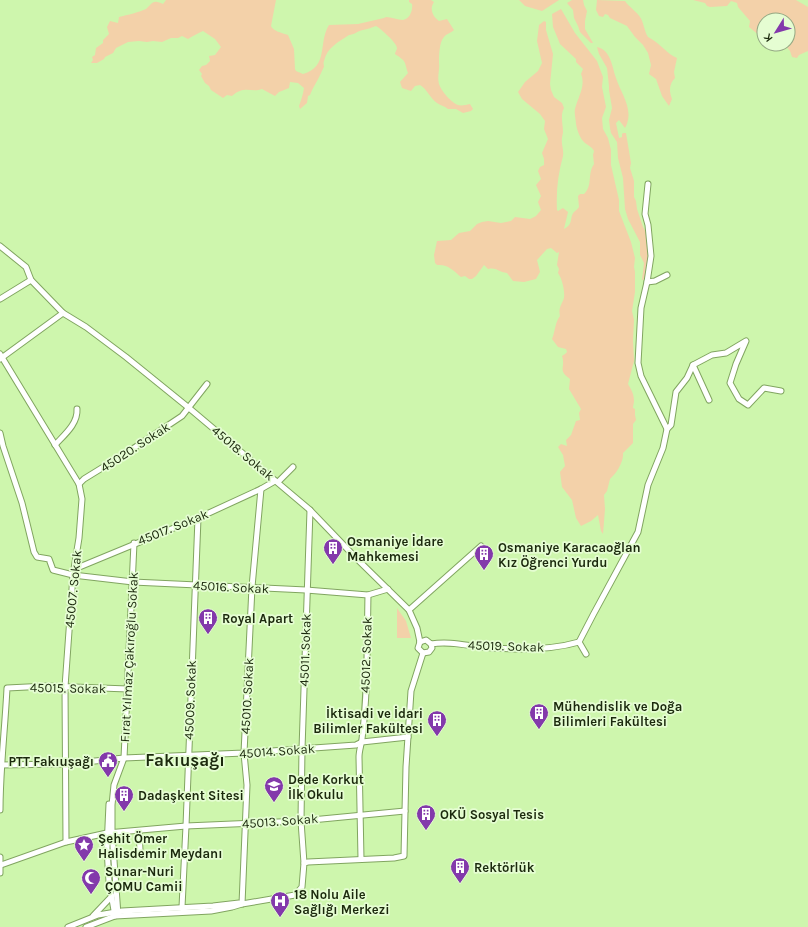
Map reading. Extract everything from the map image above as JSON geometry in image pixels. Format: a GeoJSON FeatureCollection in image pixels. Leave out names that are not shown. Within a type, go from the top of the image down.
{"type":"FeatureCollection","features":[{"type":"Feature","properties":{"kind":"street"},"geometry":{"type":"LineString","coordinates":[[648,184],[645,214],[648,225],[651,256],[641,308],[638,363],[641,376],[667,429]]}},
{"type":"Feature","properties":{"kind":"street","name":"45018. Sokak"},"geometry":{"type":"LineString","coordinates":[[0,246],[26,267],[31,280],[63,313],[86,327],[189,408],[310,510],[409,610],[417,628],[420,642]]}},
{"type":"Feature","properties":{"kind":"street"},"geometry":{"type":"LineString","coordinates":[[647,282],[655,281],[667,275]]}},
{"type":"Feature","properties":{"kind":"street"},"geometry":{"type":"LineString","coordinates":[[0,299],[31,280]]}},
{"type":"Feature","properties":{"kind":"street"},"geometry":{"type":"LineString","coordinates":[[1,357],[63,313]]}},
{"type":"Feature","properties":{"kind":"street"},"geometry":{"type":"LineString","coordinates":[[586,654],[580,642],[592,615],[638,532],[648,485],[663,448],[667,429],[671,425],[676,392],[687,378],[693,365],[712,354],[726,353],[746,342],[736,364],[730,383],[739,399],[748,405],[764,388],[781,391]]}},
{"type":"Feature","properties":{"kind":"street","name":"45007. Sokak"},"geometry":{"type":"LineString","coordinates":[[1,357],[79,484],[82,499],[79,538],[73,575],[65,687],[66,842]]}},
{"type":"Feature","properties":{"kind":"street"},"geometry":{"type":"LineString","coordinates":[[693,365],[709,400]]}},
{"type":"Feature","properties":{"kind":"street","name":"45020. Sokak"},"geometry":{"type":"LineString","coordinates":[[79,484],[84,479],[182,416],[207,384]]}},
{"type":"Feature","properties":{"kind":"street"},"geometry":{"type":"LineString","coordinates":[[55,445],[73,424],[77,416],[77,409]]}},
{"type":"Feature","properties":{"kind":"street","name":"45016. Sokak"},"geometry":{"type":"LineString","coordinates":[[0,433],[22,503],[34,552],[37,557],[48,560],[53,570],[73,575],[133,582],[306,590],[368,595],[388,589]]}},
{"type":"Feature","properties":{"kind":"street","name":"45017. Sokak"},"geometry":{"type":"LineString","coordinates":[[73,575],[77,568],[134,543],[198,518],[277,482],[293,467]]}},
{"type":"Feature","properties":{"kind":"street","name":"45010. Sokak"},"geometry":{"type":"LineString","coordinates":[[242,904],[247,785],[244,753],[252,588],[260,489]]}},
{"type":"Feature","properties":{"kind":"street","name":"45011. Sokak"},"geometry":{"type":"LineString","coordinates":[[242,904],[295,895],[302,887],[304,863],[301,821],[302,749],[306,590],[310,510]]}},
{"type":"Feature","properties":{"kind":"street","name":"45009. Sokak"},"geometry":{"type":"LineString","coordinates":[[182,907],[198,518]]}},
{"type":"Feature","properties":{"kind":"street","name":"Fırat Yılmaz Çakıroğlu Sokak"},"geometry":{"type":"LineString","coordinates":[[117,914],[112,896],[107,848],[110,833],[114,785],[124,758],[134,543]]}},
{"type":"Feature","properties":{"kind":"street"},"geometry":{"type":"LineString","coordinates":[[409,610],[481,546]]}},
{"type":"Feature","properties":{"kind":"street","name":"45012. Sokak"},"geometry":{"type":"LineString","coordinates":[[361,859],[359,748],[362,742],[368,595]]}},
{"type":"Feature","properties":{"kind":"street"},"geometry":{"type":"LineString","coordinates":[[426,640],[431,644],[432,648],[429,652],[423,653],[418,648],[420,642],[426,640]]}},
{"type":"Feature","properties":{"kind":"street","name":"45019. Sokak"},"geometry":{"type":"LineString","coordinates":[[431,644],[443,642],[481,647],[527,649],[561,647],[580,642]]}},
{"type":"Feature","properties":{"kind":"street"},"geometry":{"type":"LineString","coordinates":[[304,863],[394,858],[404,856],[411,691],[423,653]]}},
{"type":"Feature","properties":{"kind":"street","name":"45015. Sokak"},"geometry":{"type":"LineString","coordinates":[[0,766],[3,753],[7,688],[65,687],[128,689]]}},
{"type":"Feature","properties":{"kind":"street","name":"45014. Sokak"},"geometry":{"type":"LineString","coordinates":[[0,766],[66,764],[118,760],[124,758],[188,756],[302,749],[356,745],[362,742],[408,737]]}},
{"type":"Feature","properties":{"kind":"street","name":"Fırat Yılmaz Çakıroğlu Sokak"},"geometry":{"type":"LineString","coordinates":[[117,914],[109,806],[113,779],[118,760]]}},
{"type":"Feature","properties":{"kind":"street"},"geometry":{"type":"LineString","coordinates":[[0,766],[0,810]]}},
{"type":"Feature","properties":{"kind":"street","name":"45013. Sokak"},"geometry":{"type":"LineString","coordinates":[[1,865],[66,842],[110,833],[186,826],[301,821],[360,814],[405,811]]}},
{"type":"Feature","properties":{"kind":"street"},"geometry":{"type":"LineString","coordinates":[[139,831],[140,850]]}},
{"type":"Feature","properties":{"kind":"street"},"geometry":{"type":"LineString","coordinates":[[0,857],[0,873]]}},
{"type":"Feature","properties":{"kind":"street"},"geometry":{"type":"LineString","coordinates":[[92,918],[112,896]]}},
{"type":"Feature","properties":{"kind":"street"},"geometry":{"type":"LineString","coordinates":[[86,927],[128,910],[213,906],[237,903],[242,904]]}},
{"type":"Feature","properties":{"kind":"street"},"geometry":{"type":"LineString","coordinates":[[68,927],[92,918],[117,914],[211,911],[242,904]]}},
{"type":"Feature","properties":{"kind":"shaded area"},"geometry":{"type":"Polygon","coordinates":[[[166,0],[276,0],[271,26],[276,31],[288,35],[294,49],[295,69],[303,74],[311,71],[320,60],[324,39],[329,25],[358,24],[386,17],[403,20],[408,18],[412,9],[412,4],[409,0],[431,0],[434,2],[432,13],[435,17],[439,21],[447,19],[454,30],[445,36],[441,42],[438,79],[440,87],[456,104],[470,104],[473,109],[463,113],[456,109],[448,109],[438,104],[420,85],[415,86],[411,91],[402,88],[400,82],[408,73],[405,64],[403,60],[395,54],[397,48],[394,43],[376,26],[349,35],[331,48],[326,56],[324,67],[310,95],[308,96],[307,103],[300,109],[299,106],[304,88],[298,83],[290,82],[289,88],[279,92],[275,96],[262,89],[244,90],[232,96],[227,95],[223,98],[211,90],[205,83],[199,70],[210,61],[209,56],[215,55],[221,47],[215,39],[203,31],[188,39],[182,36],[178,38],[171,38],[162,42],[128,42],[116,48],[113,53],[97,63],[91,63],[93,60],[92,57],[95,55],[96,48],[103,43],[103,40],[109,34],[107,27],[110,21],[118,23],[119,17],[146,9],[154,2],[163,4],[166,0]]]}},
{"type":"Feature","properties":{"kind":"shaded area"},"geometry":{"type":"Polygon","coordinates":[[[519,0],[559,0],[542,11],[525,6],[519,0]]]}},
{"type":"Feature","properties":{"kind":"shaded area"},"geometry":{"type":"Polygon","coordinates":[[[572,0],[583,0],[587,11],[585,29],[593,43],[591,43],[580,32],[574,18],[573,10],[567,3],[572,0]]]}},
{"type":"Feature","properties":{"kind":"shaded area"},"geometry":{"type":"Polygon","coordinates":[[[597,0],[625,1],[640,17],[648,37],[677,58],[674,72],[675,78],[670,88],[672,99],[669,106],[662,96],[656,79],[649,74],[651,65],[648,53],[643,45],[627,26],[610,18],[608,15],[605,14],[603,17],[599,16],[596,10],[597,0]]]}},
{"type":"Feature","properties":{"kind":"shaded area"},"geometry":{"type":"Polygon","coordinates":[[[693,0],[796,0],[808,7],[808,51],[799,55],[797,58],[792,57],[790,52],[796,52],[796,12],[756,12],[756,33],[749,27],[750,21],[738,7],[737,3],[731,1],[727,6],[710,7],[705,3],[693,0]]]}},
{"type":"Feature","properties":{"kind":"shaded area"},"geometry":{"type":"Polygon","coordinates":[[[561,9],[575,33],[597,61],[603,77],[602,87],[606,107],[602,118],[603,129],[608,138],[611,150],[611,165],[619,200],[619,211],[631,242],[635,258],[635,292],[632,311],[634,320],[634,361],[628,384],[633,396],[633,408],[635,409],[636,420],[633,424],[633,443],[623,453],[621,464],[610,479],[607,491],[604,495],[605,509],[603,534],[598,515],[591,521],[581,526],[576,518],[572,500],[562,487],[560,472],[565,466],[563,455],[558,447],[561,444],[567,446],[566,440],[571,435],[576,421],[580,420],[579,413],[581,409],[569,389],[570,379],[563,371],[562,356],[567,352],[566,349],[558,347],[552,339],[560,316],[560,308],[564,298],[563,285],[558,273],[559,269],[557,265],[559,252],[557,253],[551,248],[547,249],[537,260],[540,272],[536,279],[524,282],[513,281],[507,273],[494,269],[488,269],[484,265],[472,279],[465,276],[461,277],[448,267],[437,265],[435,263],[434,255],[437,241],[451,240],[459,233],[470,231],[477,224],[488,221],[501,223],[511,221],[515,217],[530,219],[536,216],[541,210],[538,202],[541,196],[536,185],[541,179],[538,171],[540,167],[544,165],[542,153],[548,139],[544,129],[545,121],[540,114],[522,99],[518,92],[525,82],[538,71],[542,63],[537,41],[539,25],[544,21],[546,22],[546,30],[553,54],[550,84],[551,90],[554,97],[562,103],[564,108],[562,117],[563,154],[558,183],[557,210],[558,211],[563,208],[568,212],[564,229],[569,225],[574,212],[578,209],[578,196],[587,191],[589,184],[594,164],[594,151],[582,139],[576,124],[575,111],[583,83],[581,74],[583,69],[576,62],[576,59],[560,44],[553,27],[552,14],[561,9]]]}},
{"type":"Feature","properties":{"kind":"shaded area"},"geometry":{"type":"Polygon","coordinates":[[[597,47],[602,49],[608,55],[628,108],[629,115],[625,128],[619,120],[616,123],[619,138],[622,137],[623,133],[626,133],[631,163],[630,168],[634,181],[634,197],[643,227],[648,236],[647,247],[649,254],[646,274],[643,280],[644,263],[640,255],[640,242],[628,219],[625,209],[623,178],[618,158],[617,142],[611,133],[610,128],[609,120],[612,108],[607,68],[599,54],[597,47]]]}},
{"type":"Feature","properties":{"kind":"shaded area"},"geometry":{"type":"Polygon","coordinates":[[[397,608],[406,621],[411,638],[397,638],[397,608]]]}},
{"type":"Feature","properties":{"kind":"place","name":"Osmaniye İdare Mahkemesi"},"geometry":{"type":"Point","coordinates":[333,565]}},
{"type":"Feature","properties":{"kind":"place","name":"Osmaniye Karacaoğlan Kız Öğrenci Yurdu"},"geometry":{"type":"Point","coordinates":[484,571]}},
{"type":"Feature","properties":{"kind":"place","name":"Royal Apart"},"geometry":{"type":"Point","coordinates":[208,635]}},
{"type":"Feature","properties":{"kind":"place","name":"Mühendislik ve Doğa Bilimleri Fakültesi"},"geometry":{"type":"Point","coordinates":[539,730]}},
{"type":"Feature","properties":{"kind":"place","name":"İktisadi ve İdari Bilimler Fakültesi"},"geometry":{"type":"Point","coordinates":[437,737]}},
{"type":"Feature","properties":{"kind":"place","name":"PTT Fakıuşağı"},"geometry":{"type":"Point","coordinates":[108,778]}},
{"type":"Feature","properties":{"kind":"place","name":"Dede Korkut İlk Okulu"},"geometry":{"type":"Point","coordinates":[274,803]}},
{"type":"Feature","properties":{"kind":"place","name":"Dadaşkent Sitesi"},"geometry":{"type":"Point","coordinates":[124,812]}},
{"type":"Feature","properties":{"kind":"place","name":"OKÜ Sosyal Tesis"},"geometry":{"type":"Point","coordinates":[426,831]}},
{"type":"Feature","properties":{"kind":"place","name":"Şehit Ömer Halisdemir Meydanı"},"geometry":{"type":"Point","coordinates":[84,862]}},
{"type":"Feature","properties":{"kind":"place","name":"Rektörlük"},"geometry":{"type":"Point","coordinates":[460,884]}},
{"type":"Feature","properties":{"kind":"place","name":"Sunar-Nuri ÇOMU Camii"},"geometry":{"type":"Point","coordinates":[91,895]}},
{"type":"Feature","properties":{"kind":"place","name":"18 Nolu Aile Sağlığı Merkezi"},"geometry":{"type":"Point","coordinates":[280,918]}},
{"type":"Feature","properties":{"kind":"district","name":"Fakıuşağı"},"geometry":{"type":"Point","coordinates":[185,760]}}]}
